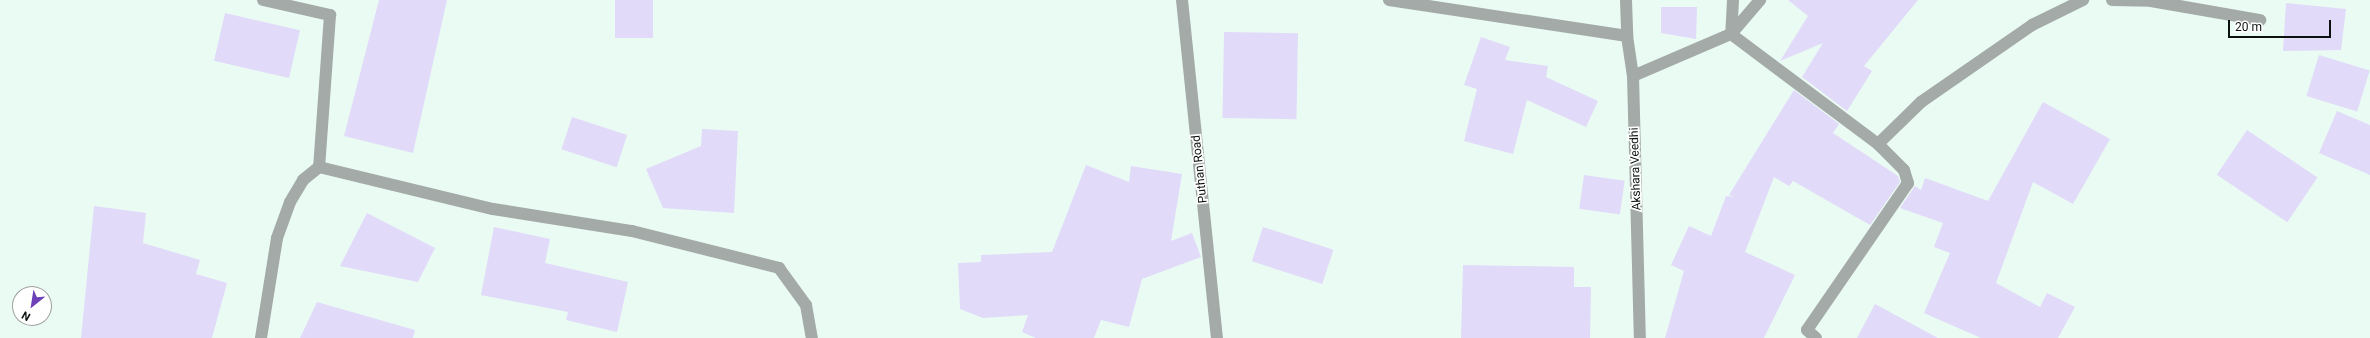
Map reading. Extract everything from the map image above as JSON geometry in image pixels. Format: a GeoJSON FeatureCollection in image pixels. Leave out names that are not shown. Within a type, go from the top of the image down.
{"type":"FeatureCollection","features":[{"type":"Feature","properties":{"kind":"street"},"geometry":{"type":"LineString","coordinates":[[262,338],[277,238],[290,202],[302,180],[319,167],[330,15],[263,0]]}},
{"type":"Feature","properties":{"kind":"street","name":"Puthan Road"},"geometry":{"type":"LineString","coordinates":[[1182,0],[1217,338]]}},
{"type":"Feature","properties":{"kind":"street"},"geometry":{"type":"LineString","coordinates":[[1389,0],[1627,36]]}},
{"type":"Feature","properties":{"kind":"street","name":"Akshara Veedhi"},"geometry":{"type":"LineString","coordinates":[[1626,0],[1627,36],[1633,76],[1640,338]]}},
{"type":"Feature","properties":{"kind":"street"},"geometry":{"type":"LineString","coordinates":[[1731,34],[1733,0]]}},
{"type":"Feature","properties":{"kind":"street"},"geometry":{"type":"LineString","coordinates":[[1633,76],[1731,34],[1760,0]]}},
{"type":"Feature","properties":{"kind":"street"},"geometry":{"type":"LineString","coordinates":[[1878,144],[1921,102],[2032,25],[2084,0]]}},
{"type":"Feature","properties":{"kind":"street"},"geometry":{"type":"LineString","coordinates":[[2112,0],[2151,1],[2260,20]]}},
{"type":"Feature","properties":{"kind":"street"},"geometry":{"type":"LineString","coordinates":[[1731,34],[1878,144],[1904,170],[1908,183],[1808,330],[1816,338]]}},
{"type":"Feature","properties":{"kind":"street"},"geometry":{"type":"LineString","coordinates":[[319,167],[493,209],[632,231],[779,268],[806,305],[812,338]]}},
{"type":"Feature","properties":{"kind":"building"},"geometry":{"type":"Polygon","coordinates":[[[379,0],[447,0],[413,153],[344,136],[379,0]]]}},
{"type":"Feature","properties":{"kind":"building"},"geometry":{"type":"Polygon","coordinates":[[[615,0],[653,0],[653,38],[615,38],[615,0]]]}},
{"type":"Feature","properties":{"kind":"building"},"geometry":{"type":"Polygon","coordinates":[[[1788,0],[1918,0],[1864,66],[1872,71],[1847,111],[1802,77],[1823,43],[1780,61],[1808,16],[1788,0]]]}},
{"type":"Feature","properties":{"kind":"building"},"geometry":{"type":"Polygon","coordinates":[[[2286,3],[2346,9],[2341,50],[2283,51],[2286,3]]]}},
{"type":"Feature","properties":{"kind":"building"},"geometry":{"type":"Polygon","coordinates":[[[1661,7],[1697,7],[1696,39],[1661,33],[1661,7]]]}},
{"type":"Feature","properties":{"kind":"building"},"geometry":{"type":"Polygon","coordinates":[[[225,13],[300,30],[289,78],[214,61],[225,13]]]}},
{"type":"Feature","properties":{"kind":"building"},"geometry":{"type":"Polygon","coordinates":[[[1224,32],[1298,33],[1296,119],[1222,118],[1224,32]]]}},
{"type":"Feature","properties":{"kind":"building"},"geometry":{"type":"Polygon","coordinates":[[[1481,37],[1510,47],[1505,60],[1548,66],[1546,77],[1598,101],[1586,127],[1527,100],[1513,154],[1464,141],[1477,89],[1464,85],[1481,37]]]}},
{"type":"Feature","properties":{"kind":"building"},"geometry":{"type":"Polygon","coordinates":[[[2319,55],[2370,70],[2357,112],[2306,96],[2319,55]]]}},
{"type":"Feature","properties":{"kind":"building"},"geometry":{"type":"Polygon","coordinates":[[[1794,90],[1839,124],[1833,133],[1898,176],[1900,182],[1870,225],[1793,181],[1789,186],[1774,177],[1745,252],[1795,275],[1764,338],[1665,338],[1684,271],[1671,265],[1689,226],[1711,236],[1726,196],[1735,197],[1729,195],[1794,90]]]}},
{"type":"Feature","properties":{"kind":"building"},"geometry":{"type":"Polygon","coordinates":[[[2043,102],[2110,139],[2073,204],[2033,182],[1996,283],[2040,307],[2047,293],[2075,307],[2058,338],[1981,338],[1924,313],[1950,253],[1934,247],[1943,223],[1900,208],[1915,186],[1921,190],[1925,178],[1988,201],[2043,102]]]}},
{"type":"Feature","properties":{"kind":"building"},"geometry":{"type":"Polygon","coordinates":[[[2337,111],[2370,125],[2370,175],[2319,153],[2337,111]]]}},
{"type":"Feature","properties":{"kind":"building"},"geometry":{"type":"Polygon","coordinates":[[[572,117],[627,135],[617,167],[561,149],[572,117]]]}},
{"type":"Feature","properties":{"kind":"building"},"geometry":{"type":"Polygon","coordinates":[[[702,129],[738,131],[734,213],[663,208],[646,169],[701,146],[702,129]]]}},
{"type":"Feature","properties":{"kind":"building"},"geometry":{"type":"Polygon","coordinates":[[[2247,130],[2317,178],[2287,222],[2217,175],[2247,130]]]}},
{"type":"Feature","properties":{"kind":"building"},"geometry":{"type":"Polygon","coordinates":[[[1086,165],[1129,182],[1131,166],[1182,174],[1171,241],[1192,233],[1201,257],[1142,279],[1129,327],[1101,320],[1094,338],[1036,338],[1022,332],[1028,315],[983,318],[960,309],[958,263],[981,262],[981,255],[1052,252],[1086,165]]]}},
{"type":"Feature","properties":{"kind":"building"},"geometry":{"type":"Polygon","coordinates":[[[1584,175],[1625,181],[1620,214],[1579,209],[1584,175]]]}},
{"type":"Feature","properties":{"kind":"building"},"geometry":{"type":"Polygon","coordinates":[[[94,206],[146,213],[143,243],[200,260],[196,274],[227,283],[212,338],[81,338],[94,206]]]}},
{"type":"Feature","properties":{"kind":"building"},"geometry":{"type":"Polygon","coordinates":[[[367,213],[435,248],[418,282],[340,266],[367,213]]]}},
{"type":"Feature","properties":{"kind":"building"},"geometry":{"type":"Polygon","coordinates":[[[494,227],[550,239],[545,263],[628,282],[617,332],[566,320],[568,312],[481,295],[494,227]]]}},
{"type":"Feature","properties":{"kind":"building"},"geometry":{"type":"Polygon","coordinates":[[[1263,227],[1333,250],[1322,284],[1252,261],[1263,227]]]}},
{"type":"Feature","properties":{"kind":"building"},"geometry":{"type":"Polygon","coordinates":[[[1463,265],[1574,267],[1574,287],[1591,287],[1590,338],[1461,338],[1463,265]]]}},
{"type":"Feature","properties":{"kind":"building"},"geometry":{"type":"Polygon","coordinates":[[[317,302],[415,330],[413,338],[300,338],[317,302]]]}},
{"type":"Feature","properties":{"kind":"building"},"geometry":{"type":"Polygon","coordinates":[[[1875,304],[1938,338],[1857,338],[1875,304]]]}}]}
